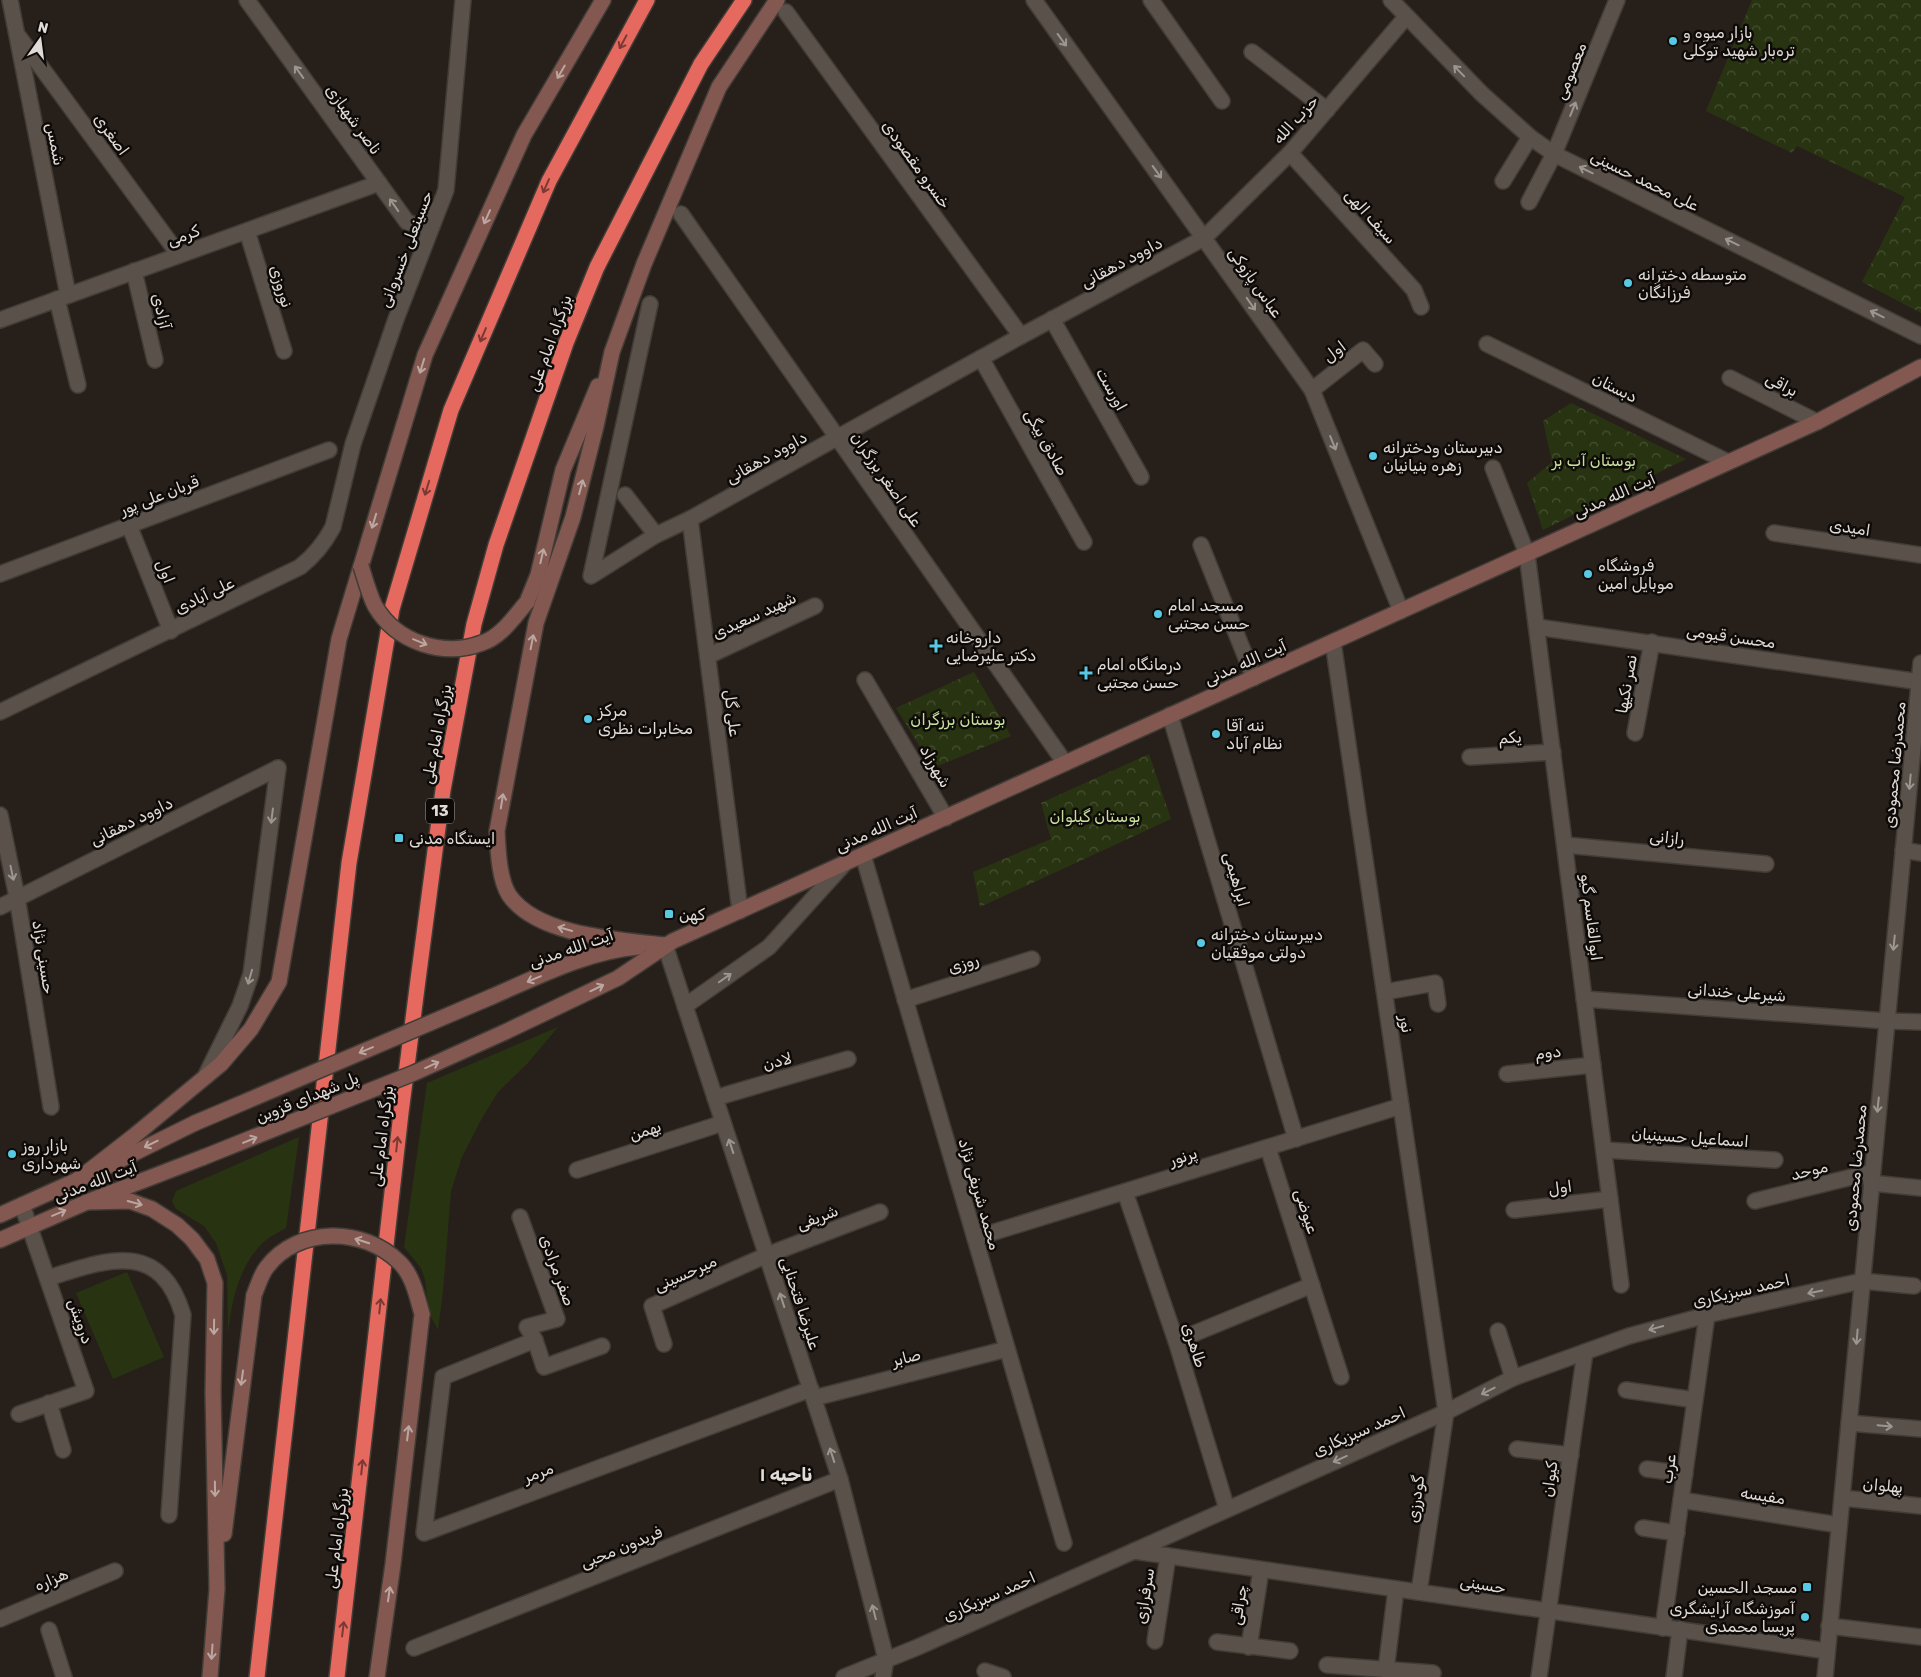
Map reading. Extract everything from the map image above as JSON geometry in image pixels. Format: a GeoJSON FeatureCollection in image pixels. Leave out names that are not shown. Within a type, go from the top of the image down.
{"type":"FeatureCollection","features":[{"type":"Feature","properties":{"kind":"highway"},"geometry":{"type":"LineString","coordinates":[[257,1677],[348,863],[392,609],[451,410],[548,180],[647,0]]}},
{"type":"Feature","properties":{"kind":"highway","name":"بزرگراه امام علی"},"geometry":{"type":"LineString","coordinates":[[337,1677],[401,1113],[443,790],[474,624],[499,536],[566,343],[597,266],[701,64],[744,0]]}},
{"type":"Feature","properties":{"kind":"main road"},"geometry":{"type":"LineString","coordinates":[[217,1589],[213,1392],[215,1283],[207,1259],[192,1239],[177,1224],[152,1209],[130,1201],[86,1202],[76,1181],[221,1064],[251,1029],[279,982],[339,639],[425,355],[524,135],[603,0]]}},
{"type":"Feature","properties":{"kind":"main road"},"geometry":{"type":"LineString","coordinates":[[361,566],[375,606],[394,629],[422,644],[455,650],[484,643],[506,627],[526,602],[538,575],[563,470],[612,352],[644,264],[719,87],[781,6]]}},
{"type":"Feature","properties":{"kind":"main road"},"geometry":{"type":"LineString","coordinates":[[612,352],[573,517],[536,623],[503,795],[498,831],[500,866],[508,894],[526,912],[560,928],[595,937],[665,945]]}},
{"type":"Feature","properties":{"kind":"main road","name":"آیت الله مدنی"},"geometry":{"type":"LineString","coordinates":[[505,1032],[618,978],[665,945],[1817,422],[1921,367]]}},
{"type":"Feature","properties":{"kind":"main road","name":"آیت‌ الله مدنی"},"geometry":{"type":"LineString","coordinates":[[491,997],[576,962],[624,948],[665,945]]}},
{"type":"Feature","properties":{"kind":"main road","name":"پل شهدای قزوین"},"geometry":{"type":"LineString","coordinates":[[195,1123],[491,997]]}},
{"type":"Feature","properties":{"kind":"main road","name":"پل شهدای قزوین"},"geometry":{"type":"LineString","coordinates":[[204,1158],[414,1073],[505,1032]]}},
{"type":"Feature","properties":{"kind":"main road","name":"آیت الله مدنی"},"geometry":{"type":"LineString","coordinates":[[0,1216],[195,1123]]}},
{"type":"Feature","properties":{"kind":"main road","name":"آیت الله مدنی"},"geometry":{"type":"LineString","coordinates":[[0,1240],[86,1202],[204,1158]]}},
{"type":"Feature","properties":{"kind":"main road"},"geometry":{"type":"LineString","coordinates":[[210,1677],[217,1589],[254,1295],[265,1268],[278,1254],[292,1244],[316,1236],[355,1239],[381,1248],[400,1263],[413,1284],[422,1314],[393,1564],[377,1677]]}},
{"type":"Feature","properties":{"kind":"street","name":"شمس"},"geometry":{"type":"LineString","coordinates":[[10,0],[78,385]]}},
{"type":"Feature","properties":{"kind":"street","name":"ناصر شهبازی"},"geometry":{"type":"LineString","coordinates":[[247,0],[403,218],[407,222],[418,226],[442,204]]}},
{"type":"Feature","properties":{"kind":"street","name":"حسینعلی خسروانی"},"geometry":{"type":"LineString","coordinates":[[353,444],[396,319],[442,204],[448,177],[463,0]]}},
{"type":"Feature","properties":{"kind":"street","name":"عباس پازوکی"},"geometry":{"type":"LineString","coordinates":[[1034,0],[1312,390],[1401,611]]}},
{"type":"Feature","properties":{"kind":"street"},"geometry":{"type":"LineString","coordinates":[[1151,0],[1222,101]]}},
{"type":"Feature","properties":{"kind":"street","name":"علی محمد حسینی"},"geometry":{"type":"LineString","coordinates":[[1392,0],[1406,17],[1482,94],[1530,137],[1554,154],[1921,336]]}},
{"type":"Feature","properties":{"kind":"street","name":"معصومی"},"geometry":{"type":"LineString","coordinates":[[1529,202],[1554,154],[1617,0]]}},
{"type":"Feature","properties":{"kind":"street","name":"خسرو مقصودی"},"geometry":{"type":"LineString","coordinates":[[781,6],[1020,336]]}},
{"type":"Feature","properties":{"kind":"street","name":"حزب الله"},"geometry":{"type":"LineString","coordinates":[[1204,238],[1290,153],[1406,17]]}},
{"type":"Feature","properties":{"kind":"street","name":"اصغری"},"geometry":{"type":"LineString","coordinates":[[16,34],[179,255]]}},
{"type":"Feature","properties":{"kind":"street"},"geometry":{"type":"LineString","coordinates":[[1252,52],[1327,110]]}},
{"type":"Feature","properties":{"kind":"street"},"geometry":{"type":"LineString","coordinates":[[1503,181],[1530,137]]}},
{"type":"Feature","properties":{"kind":"street","name":"سیف الهی"},"geometry":{"type":"LineString","coordinates":[[1290,153],[1414,290],[1421,307]]}},
{"type":"Feature","properties":{"kind":"street","name":"کرمی"},"geometry":{"type":"LineString","coordinates":[[0,320],[379,183]]}},
{"type":"Feature","properties":{"kind":"street","name":"علی اصغر برزگران"},"geometry":{"type":"LineString","coordinates":[[681,214],[1065,763]]}},
{"type":"Feature","properties":{"kind":"street","name":"نوروزی"},"geometry":{"type":"LineString","coordinates":[[247,231],[284,351]]}},
{"type":"Feature","properties":{"kind":"street","name":"داوود دهقانی"},"geometry":{"type":"LineString","coordinates":[[650,304],[591,576],[656,535],[690,519],[1020,336],[1204,238]]}},
{"type":"Feature","properties":{"kind":"street","name":"آزادی"},"geometry":{"type":"LineString","coordinates":[[134,272],[155,360]]}},
{"type":"Feature","properties":{"kind":"street","name":"اورست"},"geometry":{"type":"LineString","coordinates":[[1052,319],[1141,477]]}},
{"type":"Feature","properties":{"kind":"street","name":"دبستان"},"geometry":{"type":"LineString","coordinates":[[1487,344],[1728,462]]}},
{"type":"Feature","properties":{"kind":"street","name":"اول"},"geometry":{"type":"LineString","coordinates":[[1312,390],[1363,350],[1375,364]]}},
{"type":"Feature","properties":{"kind":"street","name":"صادق بیگی"},"geometry":{"type":"LineString","coordinates":[[980,358],[1084,542]]}},
{"type":"Feature","properties":{"kind":"street","name":"براقی"},"geometry":{"type":"LineString","coordinates":[[1730,378],[1817,422]]}},
{"type":"Feature","properties":{"kind":"street","name":"علی آبادی"},"geometry":{"type":"LineString","coordinates":[[0,712],[300,567],[310,558],[333,527],[353,444]]}},
{"type":"Feature","properties":{"kind":"street","name":"قربان علی پور"},"geometry":{"type":"LineString","coordinates":[[0,574],[330,450]]}},
{"type":"Feature","properties":{"kind":"street","name":"ابوالقاسم گیو"},"geometry":{"type":"LineString","coordinates":[[1493,468],[1527,554],[1621,1284]]}},
{"type":"Feature","properties":{"kind":"street"},"geometry":{"type":"LineString","coordinates":[[625,495],[656,535]]}},
{"type":"Feature","properties":{"kind":"street","name":"علی گل"},"geometry":{"type":"LineString","coordinates":[[690,519],[740,911]]}},
{"type":"Feature","properties":{"kind":"street","name":"اول"},"geometry":{"type":"LineString","coordinates":[[129,525],[171,631]]}},
{"type":"Feature","properties":{"kind":"street","name":"امیدی"},"geometry":{"type":"LineString","coordinates":[[1774,533],[1921,555]]}},
{"type":"Feature","properties":{"kind":"street"},"geometry":{"type":"LineString","coordinates":[[1201,545],[1254,678]]}},
{"type":"Feature","properties":{"kind":"street","name":"شهید سعیدی"},"geometry":{"type":"LineString","coordinates":[[708,656],[815,606]]}},
{"type":"Feature","properties":{"kind":"street","name":"محسن قیومی"},"geometry":{"type":"LineString","coordinates":[[1537,627],[1920,682]]}},
{"type":"Feature","properties":{"kind":"street","name":"نور"},"geometry":{"type":"LineString","coordinates":[[1333,642],[1446,1412]]}},
{"type":"Feature","properties":{"kind":"street","name":"نصر نکیها"},"geometry":{"type":"LineString","coordinates":[[1635,733],[1652,642]]}},
{"type":"Feature","properties":{"kind":"street","name":"محمدرضا محمودی"},"geometry":{"type":"LineString","coordinates":[[1825,1677],[1921,663]]}},
{"type":"Feature","properties":{"kind":"street","name":"شهرزاد"},"geometry":{"type":"LineString","coordinates":[[865,680],[946,818]]}},
{"type":"Feature","properties":{"kind":"street","name":"ابراهیمی"},"geometry":{"type":"LineString","coordinates":[[1170,716],[1296,1139]]}},
{"type":"Feature","properties":{"kind":"street","name":"یکم"},"geometry":{"type":"LineString","coordinates":[[1470,757],[1553,752]]}},
{"type":"Feature","properties":{"kind":"street","name":"داوود دهقانی"},"geometry":{"type":"LineString","coordinates":[[0,907],[278,768],[251,974],[240,1006],[205,1077]]}},
{"type":"Feature","properties":{"kind":"street","name":"حسینی نژاد"},"geometry":{"type":"LineString","coordinates":[[0,815],[17,897],[51,1106]]}},
{"type":"Feature","properties":{"kind":"street","name":"رازانی"},"geometry":{"type":"LineString","coordinates":[[1565,844],[1766,864]]}},
{"type":"Feature","properties":{"kind":"street"},"geometry":{"type":"LineString","coordinates":[[1903,850],[1921,853]]}},
{"type":"Feature","properties":{"kind":"street","name":"محمد شریفی نژاد"},"geometry":{"type":"LineString","coordinates":[[863,855],[1064,1543]]}},
{"type":"Feature","properties":{"kind":"street"},"geometry":{"type":"LineString","coordinates":[[685,1006],[769,947],[846,862]]}},
{"type":"Feature","properties":{"kind":"street","name":"علیرضا فتحنایی"},"geometry":{"type":"LineString","coordinates":[[665,945],[840,1479],[886,1659],[883,1677]]}},
{"type":"Feature","properties":{"kind":"street","name":"روزی"},"geometry":{"type":"LineString","coordinates":[[905,1000],[1032,959]]}},
{"type":"Feature","properties":{"kind":"street"},"geometry":{"type":"LineString","coordinates":[[1384,992],[1435,983],[1438,1004]]}},
{"type":"Feature","properties":{"kind":"street","name":"شیرعلی خندانی"},"geometry":{"type":"LineString","coordinates":[[1584,998],[1921,1022]]}},
{"type":"Feature","properties":{"kind":"street","name":"لادن"},"geometry":{"type":"LineString","coordinates":[[715,1098],[848,1058]]}},
{"type":"Feature","properties":{"kind":"street","name":"دوم"},"geometry":{"type":"LineString","coordinates":[[1507,1074],[1593,1065]]}},
{"type":"Feature","properties":{"kind":"street","name":"پرنور"},"geometry":{"type":"LineString","coordinates":[[975,1238],[1401,1106]]}},
{"type":"Feature","properties":{"kind":"street","name":"بهمن"},"geometry":{"type":"LineString","coordinates":[[577,1170],[723,1123]]}},
{"type":"Feature","properties":{"kind":"street","name":"عیوضی"},"geometry":{"type":"LineString","coordinates":[[1268,1148],[1341,1377]]}},
{"type":"Feature","properties":{"kind":"street","name":"اسماعیل حسینیان"},"geometry":{"type":"LineString","coordinates":[[1604,1150],[1775,1160]]}},
{"type":"Feature","properties":{"kind":"street","name":"موحد"},"geometry":{"type":"LineString","coordinates":[[1755,1201],[1871,1178],[1921,1188]]}},
{"type":"Feature","properties":{"kind":"street","name":"طاهری"},"geometry":{"type":"LineString","coordinates":[[1125,1192],[1176,1341],[1227,1509]]}},
{"type":"Feature","properties":{"kind":"street","name":"اول"},"geometry":{"type":"LineString","coordinates":[[1514,1210],[1610,1199]]}},
{"type":"Feature","properties":{"kind":"street","name":"درویش"},"geometry":{"type":"LineString","coordinates":[[19,1414],[86,1391],[22,1205]]}},
{"type":"Feature","properties":{"kind":"street","name":"شریفی"},"geometry":{"type":"LineString","coordinates":[[767,1256],[880,1212]]}},
{"type":"Feature","properties":{"kind":"street","name":"صفر مرادی"},"geometry":{"type":"LineString","coordinates":[[520,1217],[557,1319],[527,1327],[535,1340],[544,1367],[602,1346]]}},
{"type":"Feature","properties":{"kind":"street","name":"میرحسینی"},"geometry":{"type":"LineString","coordinates":[[664,1344],[652,1306],[767,1256]]}},
{"type":"Feature","properties":{"kind":"street"},"geometry":{"type":"LineString","coordinates":[[48,1278],[98,1262],[133,1260],[150,1266],[166,1278],[178,1295],[183,1315],[169,1515]]}},
{"type":"Feature","properties":{"kind":"street","name":"احمد سبزیکاری"},"geometry":{"type":"LineString","coordinates":[[844,1677],[918,1647],[1134,1552],[1446,1412],[1513,1378],[1629,1336],[1707,1315],[1862,1281],[1914,1286]]}},
{"type":"Feature","properties":{"kind":"street"},"geometry":{"type":"LineString","coordinates":[[1176,1341],[1312,1285]]}},
{"type":"Feature","properties":{"kind":"street","name":"عرب"},"geometry":{"type":"LineString","coordinates":[[1663,1628],[1707,1315]]}},
{"type":"Feature","properties":{"kind":"street"},"geometry":{"type":"LineString","coordinates":[[1498,1332],[1513,1378]]}},
{"type":"Feature","properties":{"kind":"street","name":"مرمر"},"geometry":{"type":"LineString","coordinates":[[535,1340],[443,1377],[424,1533],[812,1394]]}},
{"type":"Feature","properties":{"kind":"street","name":"صابر"},"geometry":{"type":"LineString","coordinates":[[812,1394],[1007,1350]]}},
{"type":"Feature","properties":{"kind":"street","name":"کیوان"},"geometry":{"type":"LineString","coordinates":[[1539,1677],[1585,1352]]}},
{"type":"Feature","properties":{"kind":"street"},"geometry":{"type":"LineString","coordinates":[[1626,1390],[1695,1400]]}},
{"type":"Feature","properties":{"kind":"street"},"geometry":{"type":"LineString","coordinates":[[49,1404],[63,1450]]}},
{"type":"Feature","properties":{"kind":"street","name":"گودرزی"},"geometry":{"type":"LineString","coordinates":[[1419,1592],[1446,1412]]}},
{"type":"Feature","properties":{"kind":"street"},"geometry":{"type":"LineString","coordinates":[[1849,1423],[1921,1430]]}},
{"type":"Feature","properties":{"kind":"street"},"geometry":{"type":"LineString","coordinates":[[1517,1449],[1570,1455]]}},
{"type":"Feature","properties":{"kind":"street"},"geometry":{"type":"LineString","coordinates":[[1647,1469],[1685,1474]]}},
{"type":"Feature","properties":{"kind":"street","name":"فریدون محبی"},"geometry":{"type":"LineString","coordinates":[[414,1648],[840,1479]]}},
{"type":"Feature","properties":{"kind":"street","name":"پهلوان"},"geometry":{"type":"LineString","coordinates":[[1842,1498],[1921,1506]]}},
{"type":"Feature","properties":{"kind":"street","name":"مفیسه"},"geometry":{"type":"LineString","coordinates":[[1681,1500],[1839,1525]]}},
{"type":"Feature","properties":{"kind":"street"},"geometry":{"type":"LineString","coordinates":[[1643,1528],[1676,1533]]}},
{"type":"Feature","properties":{"kind":"street","name":"حسینی"},"geometry":{"type":"LineString","coordinates":[[1134,1552],[1827,1651]]}},
{"type":"Feature","properties":{"kind":"street","name":"سرفرازی"},"geometry":{"type":"LineString","coordinates":[[1155,1640],[1168,1556]]}},
{"type":"Feature","properties":{"kind":"street","name":"چراقی"},"geometry":{"type":"LineString","coordinates":[[1249,1647],[1261,1570]]}},
{"type":"Feature","properties":{"kind":"street","name":"هزاره"},"geometry":{"type":"LineString","coordinates":[[0,1620],[115,1571]]}},
{"type":"Feature","properties":{"kind":"street"},"geometry":{"type":"LineString","coordinates":[[1386,1670],[1396,1589]]}},
{"type":"Feature","properties":{"kind":"street"},"geometry":{"type":"LineString","coordinates":[[1830,1626],[1921,1637]]}},
{"type":"Feature","properties":{"kind":"street"},"geometry":{"type":"LineString","coordinates":[[1674,1677],[1680,1629]]}},
{"type":"Feature","properties":{"kind":"street"},"geometry":{"type":"LineString","coordinates":[[49,1630],[64,1677]]}},
{"type":"Feature","properties":{"kind":"street"},"geometry":{"type":"LineString","coordinates":[[1217,1642],[1290,1651]]}},
{"type":"Feature","properties":{"kind":"street"},"geometry":{"type":"LineString","coordinates":[[1327,1665],[1433,1673]]}},
{"type":"Feature","properties":{"kind":"street"},"geometry":{"type":"LineString","coordinates":[[986,1671],[1003,1677]]}},
{"type":"Feature","properties":{"kind":"green space"},"geometry":{"type":"Polygon","coordinates":[[[1752,0],[1921,0],[1921,313],[1862,282],[1905,197],[1797,146],[1792,153],[1706,111],[1752,0]]]}},
{"type":"Feature","properties":{"kind":"green space","name":"بوستان آب بر"},"geometry":{"type":"Polygon","coordinates":[[[1571,403],[1686,459],[1543,530],[1527,483],[1552,462],[1543,421],[1571,403]]]}},
{"type":"Feature","properties":{"kind":"green space","name":"بوستان برزگران"},"geometry":{"type":"Polygon","coordinates":[[[974,672],[1011,736],[933,768],[896,708],[974,672]]]}},
{"type":"Feature","properties":{"kind":"green space","name":"بوستان گیلوان"},"geometry":{"type":"Polygon","coordinates":[[[1149,754],[1171,819],[980,907],[973,872],[1051,839],[1041,803],[1149,754]]]}},
{"type":"Feature","properties":{"kind":"green space"},"geometry":{"type":"Polygon","coordinates":[[[558,1027],[527,1064],[498,1092],[462,1157],[451,1191],[438,1330],[429,1313],[425,1280],[421,1268],[404,1247],[427,1083],[558,1027]]]}},
{"type":"Feature","properties":{"kind":"green space"},"geometry":{"type":"Polygon","coordinates":[[[299,1137],[286,1228],[271,1236],[261,1245],[245,1268],[236,1289],[228,1335],[227,1275],[216,1243],[204,1226],[176,1209],[172,1201],[176,1191],[299,1137]]]}},
{"type":"Feature","properties":{"kind":"green space"},"geometry":{"type":"Polygon","coordinates":[[[127,1272],[164,1357],[113,1379],[76,1293],[127,1272]]]}},
{"type":"Feature","properties":{"kind":"place","name":"بازار میوه و تره‌بار شهید توکلی"},"geometry":{"type":"Point","coordinates":[1673,41]}},
{"type":"Feature","properties":{"kind":"place","name":"متوسطه دخترانه فرزانگان"},"geometry":{"type":"Point","coordinates":[1628,283]}},
{"type":"Feature","properties":{"kind":"place","name":"دبیرستان ودخترانه زهره بنیانیان"},"geometry":{"type":"Point","coordinates":[1373,456]}},
{"type":"Feature","properties":{"kind":"place","name":"فروشگاه موبایل امین"},"geometry":{"type":"Point","coordinates":[1588,574]}},
{"type":"Feature","properties":{"kind":"place","name":"مسجد امام حسن مجتبی"},"geometry":{"type":"Point","coordinates":[1158,614]}},
{"type":"Feature","properties":{"kind":"place","name":"داروخانه دکتر علیرضایی"},"geometry":{"type":"Point","coordinates":[936,646]}},
{"type":"Feature","properties":{"kind":"place","name":"درمانگاه امام حسن مجتبی"},"geometry":{"type":"Point","coordinates":[1086,673]}},
{"type":"Feature","properties":{"kind":"place","name":"مرکز مخابرات نظری"},"geometry":{"type":"Point","coordinates":[588,719]}},
{"type":"Feature","properties":{"kind":"place","name":"ننه آقا نظام آباد"},"geometry":{"type":"Point","coordinates":[1216,734]}},
{"type":"Feature","properties":{"kind":"place","name":"ایستگاه مدنی"},"geometry":{"type":"Point","coordinates":[399,838]}},
{"type":"Feature","properties":{"kind":"place","name":"کهن"},"geometry":{"type":"Point","coordinates":[669,914]}},
{"type":"Feature","properties":{"kind":"place","name":"دبیرستان دخترانه دولتی موفقیان"},"geometry":{"type":"Point","coordinates":[1201,943]}},
{"type":"Feature","properties":{"kind":"place","name":"بازار روز شهرداری"},"geometry":{"type":"Point","coordinates":[12,1154]}},
{"type":"Feature","properties":{"kind":"place","name":"مسجد الحسین"},"geometry":{"type":"Point","coordinates":[1807,1587]}},
{"type":"Feature","properties":{"kind":"place","name":"آموزشگاه آرایشگری پریسا محمدی"},"geometry":{"type":"Point","coordinates":[1805,1617]}},
{"type":"Feature","properties":{"kind":"district","name":"ناحیه ۱"},"geometry":{"type":"Point","coordinates":[786,1474]}}]}
